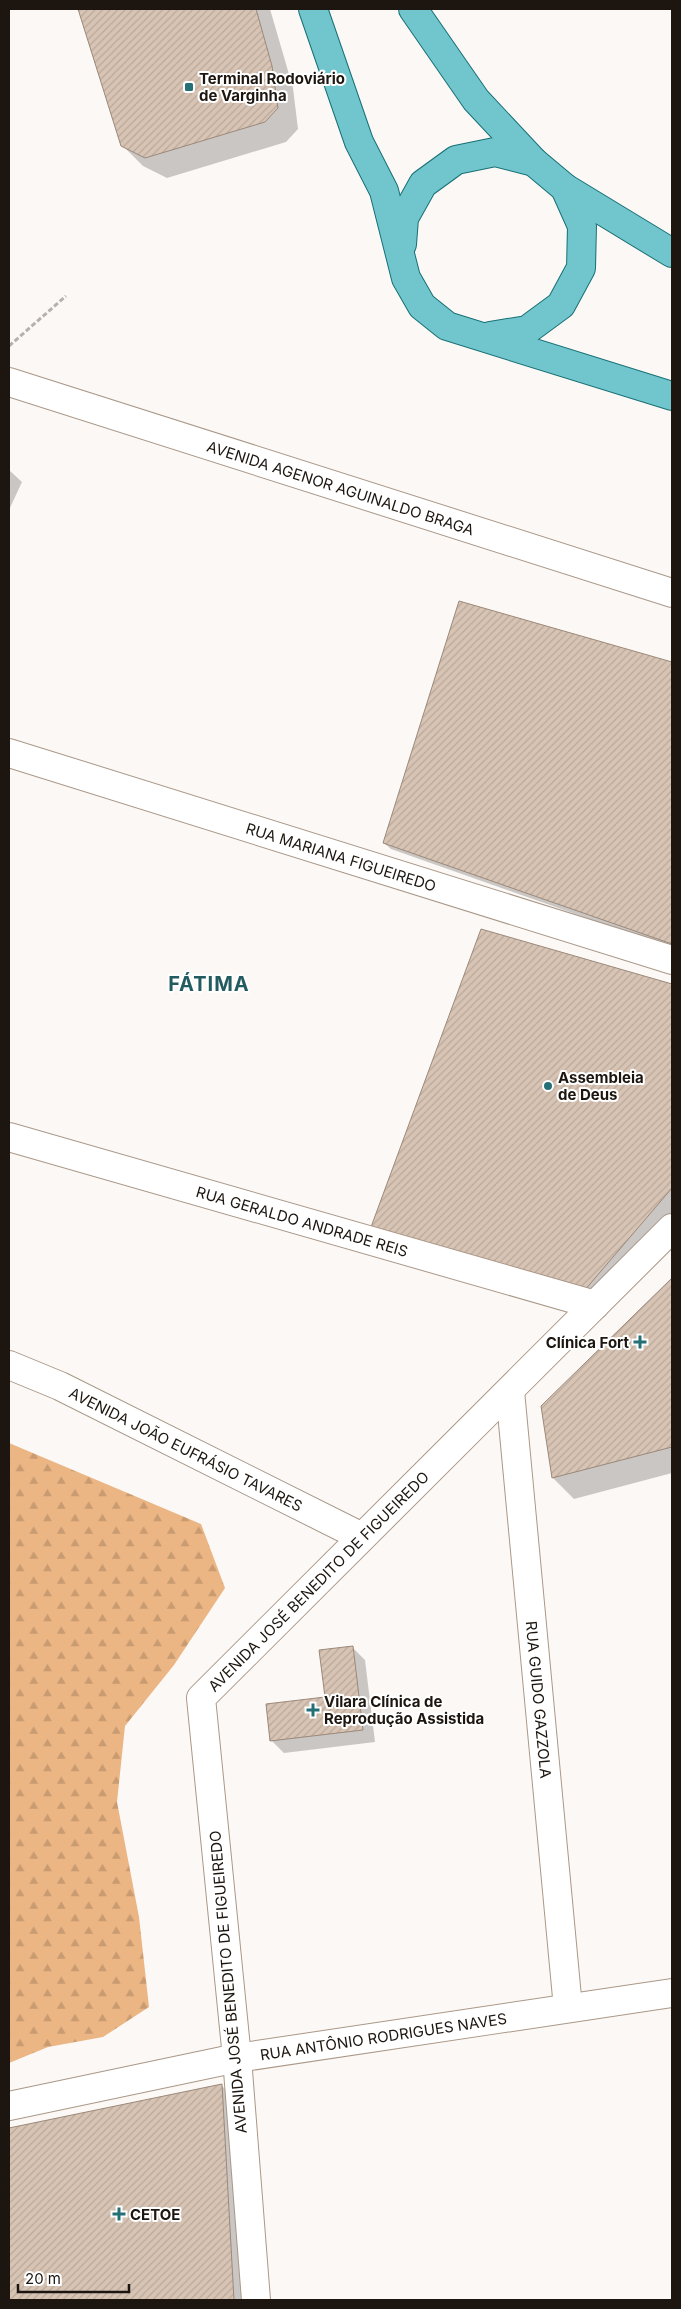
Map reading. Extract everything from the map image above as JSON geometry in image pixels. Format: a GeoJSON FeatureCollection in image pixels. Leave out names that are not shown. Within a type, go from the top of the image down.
{"type":"FeatureCollection","features":[{"type":"Feature","properties":{"kind":"main road"},"geometry":{"type":"LineString","coordinates":[[313,9],[359,142],[384,191],[406,278],[422,306],[447,326],[672,396]]}},
{"type":"Feature","properties":{"kind":"main road"},"geometry":{"type":"LineString","coordinates":[[413,9],[476,100],[534,162],[565,188],[672,253]]}},
{"type":"Feature","properties":{"kind":"main road"},"geometry":{"type":"LineString","coordinates":[[401,258],[404,218],[423,184],[456,160],[495,152],[534,162]]}},
{"type":"Feature","properties":{"kind":"main road"},"geometry":{"type":"LineString","coordinates":[[486,337],[527,330],[562,305],[581,268],[582,226],[565,188]]}},
{"type":"Feature","properties":{"kind":"street","name":"AVENIDA AGENOR AGUINALDO BRAGA"},"geometry":{"type":"LineString","coordinates":[[9,382],[672,593]]}},
{"type":"Feature","properties":{"kind":"street","name":"RUA MARIANA FIGUEIREDO"},"geometry":{"type":"LineString","coordinates":[[9,753],[672,960]]}},
{"type":"Feature","properties":{"kind":"street","name":"RUA GERALDO ANDRADE REIS"},"geometry":{"type":"LineString","coordinates":[[9,1137],[595,1306]]}},
{"type":"Feature","properties":{"kind":"street","name":"AVENIDA JOSÉ BENEDITO DE FIGUEIREDO"},"geometry":{"type":"LineString","coordinates":[[256,2300],[237,2058],[201,1698],[672,1228]]}},
{"type":"Feature","properties":{"kind":"street","name":"AVENIDA JOÃO EUFRÁSIO TAVARES"},"geometry":{"type":"LineString","coordinates":[[9,1365],[60,1386],[362,1537]]}},
{"type":"Feature","properties":{"kind":"street","name":"RUA GUIDO GAZZOLA"},"geometry":{"type":"LineString","coordinates":[[510,1391],[568,2008]]}},
{"type":"Feature","properties":{"kind":"street","name":"RUA ANTÔNIO RODRIGUES NAVES"},"geometry":{"type":"LineString","coordinates":[[9,2106],[237,2058],[672,1992]]}},
{"type":"Feature","properties":{"kind":"path"},"geometry":{"type":"LineString","coordinates":[[9,346],[66,296]]}},
{"type":"Feature","properties":{"kind":"green space"},"geometry":{"type":"Polygon","coordinates":[[[9,1443],[201,1524],[225,1588],[174,1665],[125,1726],[117,1802],[139,1917],[149,2007],[103,2037],[48,2047],[9,2063],[9,1443]]]}},
{"type":"Feature","properties":{"kind":"building","name":"Terminal Rodoviário de Varginha"},"geometry":{"type":"Polygon","coordinates":[[[78,9],[256,9],[272,66],[278,108],[265,122],[145,158],[121,146],[78,9]]]}},
{"type":"Feature","properties":{"kind":"building"},"geometry":{"type":"Polygon","coordinates":[[[459,601],[672,662],[672,944],[383,843],[459,601]]]}},
{"type":"Feature","properties":{"kind":"building","name":"Assembleia de Deus"},"geometry":{"type":"Polygon","coordinates":[[[481,929],[672,984],[672,1188],[584,1291],[371,1227],[481,929]]]}},
{"type":"Feature","properties":{"kind":"building","name":"Clínica Fort"},"geometry":{"type":"Polygon","coordinates":[[[672,1278],[672,1447],[552,1478],[541,1406],[672,1278]]]}},
{"type":"Feature","properties":{"kind":"building"},"geometry":{"type":"Polygon","coordinates":[[[353,1646],[363,1730],[270,1741],[266,1704],[325,1697],[319,1650],[353,1646]]]}},
{"type":"Feature","properties":{"kind":"building","name":"CETOE"},"geometry":{"type":"Polygon","coordinates":[[[222,2084],[234,2300],[9,2300],[9,2128],[222,2084]]]}},
{"type":"Feature","properties":{"kind":"place","name":"Terminal Rodoviário de Varginha"},"geometry":{"type":"Point","coordinates":[189,87]}},
{"type":"Feature","properties":{"kind":"place","name":"Assembleia de Deus"},"geometry":{"type":"Point","coordinates":[548,1086]}},
{"type":"Feature","properties":{"kind":"place","name":"Clínica Fort"},"geometry":{"type":"Point","coordinates":[640,1342]}},
{"type":"Feature","properties":{"kind":"place","name":"Vilara Clínica de Reprodução Assistida"},"geometry":{"type":"Point","coordinates":[313,1710]}},
{"type":"Feature","properties":{"kind":"place","name":"CETOE"},"geometry":{"type":"Point","coordinates":[119,2214]}},
{"type":"Feature","properties":{"kind":"district","name":"FÁTIMA"},"geometry":{"type":"Point","coordinates":[209,984]}}]}
